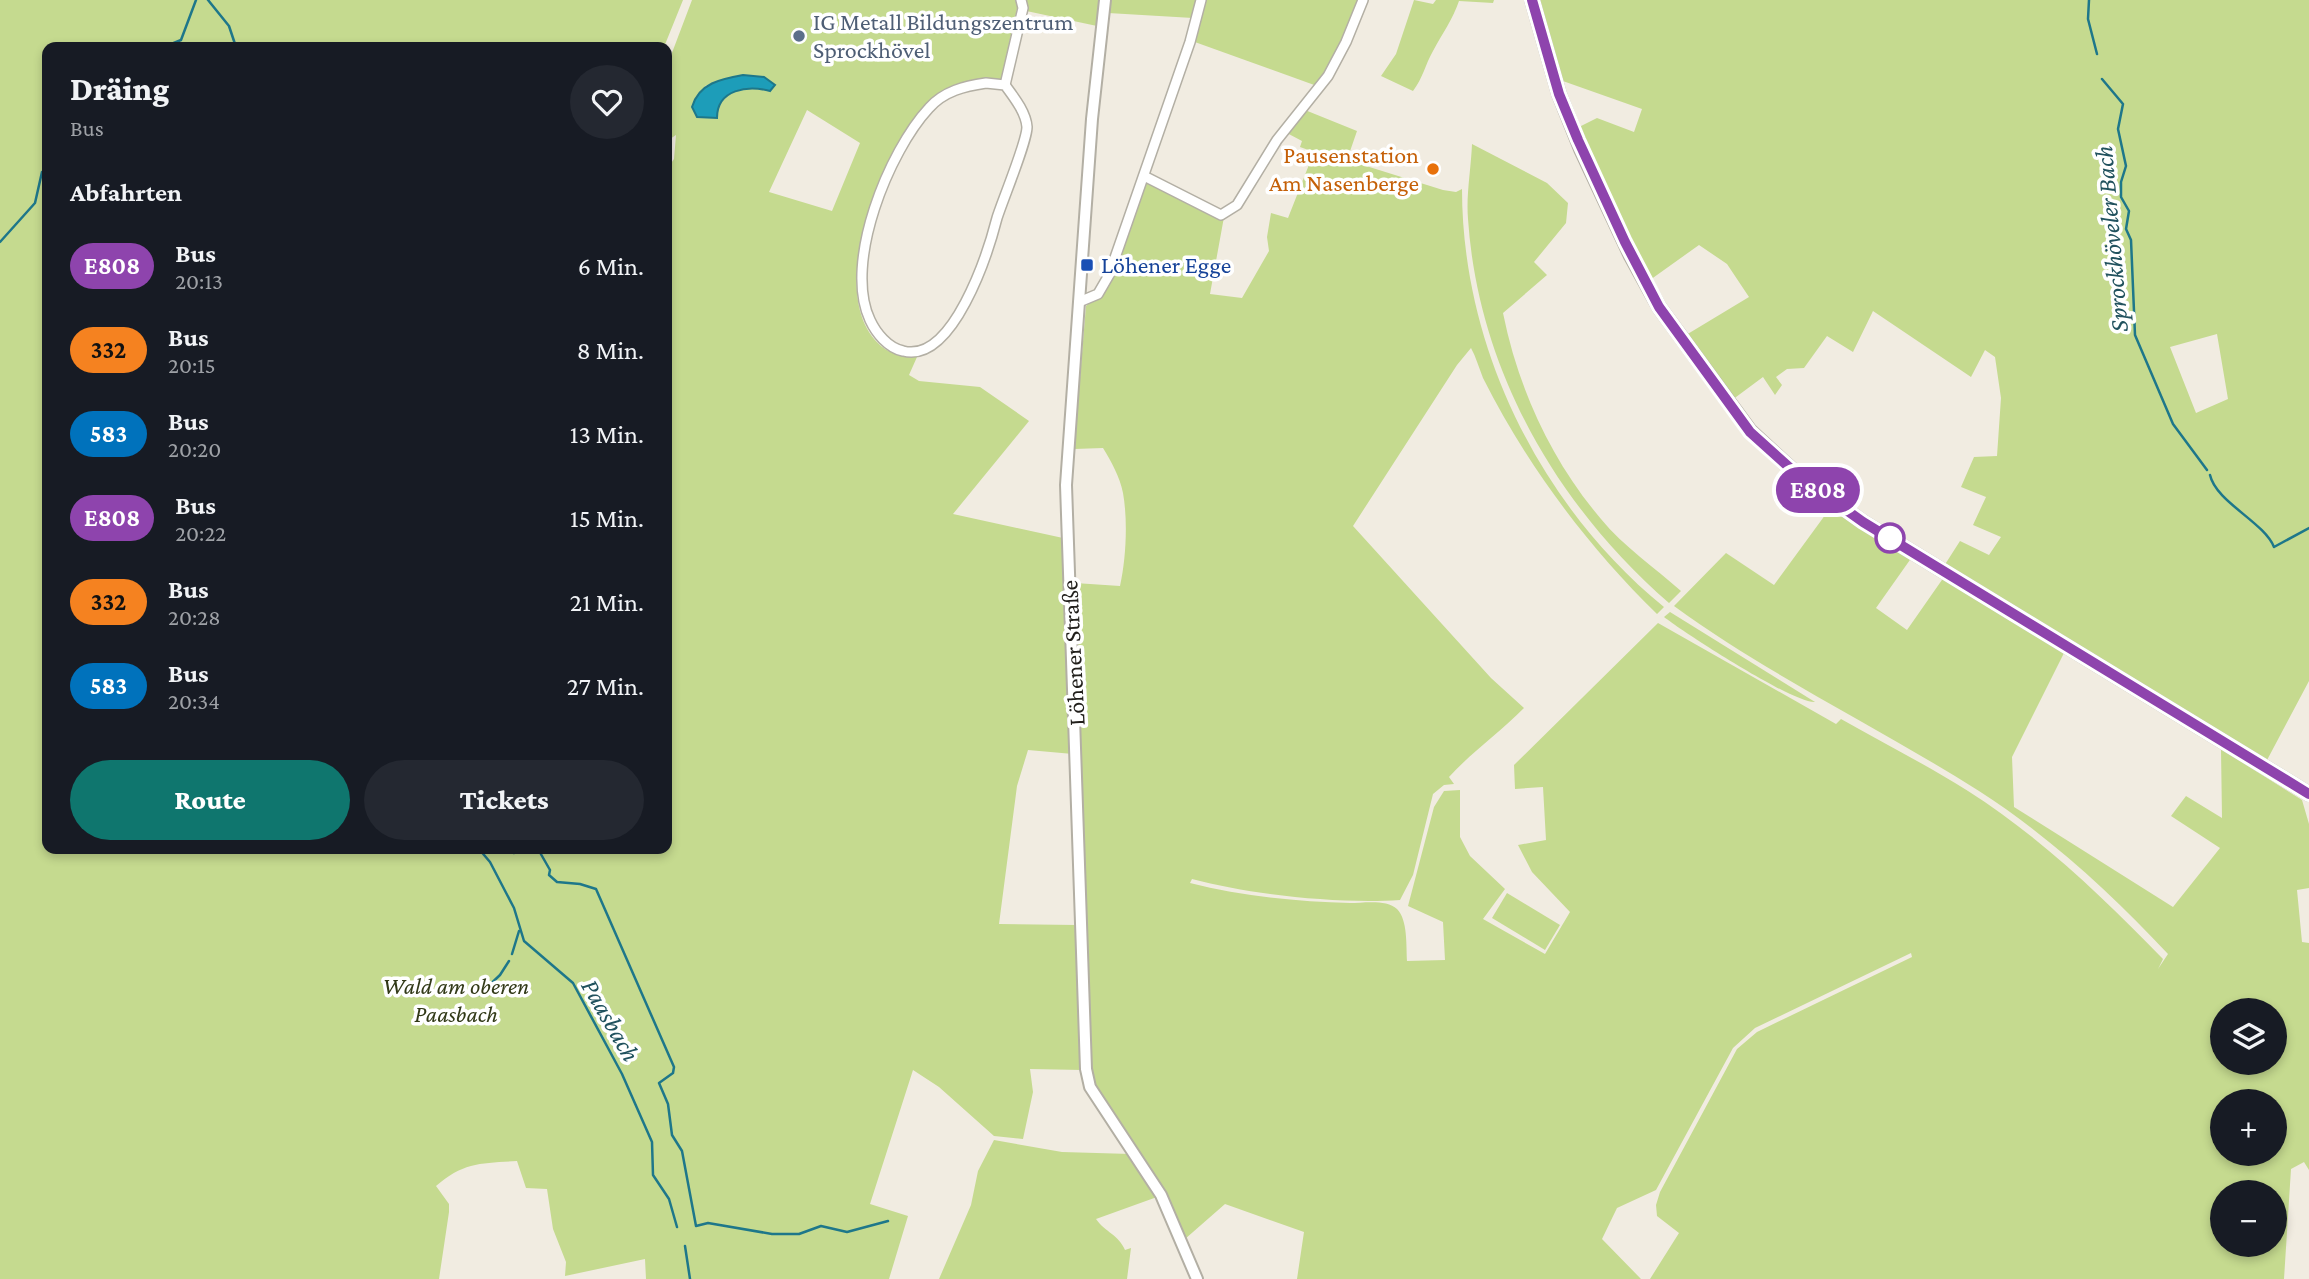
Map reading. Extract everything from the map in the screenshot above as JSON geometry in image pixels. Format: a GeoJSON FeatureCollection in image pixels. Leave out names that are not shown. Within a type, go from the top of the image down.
{"type":"FeatureCollection","features":[{"type":"Feature","properties":{"kind":"main road"},"geometry":{"type":"LineString","coordinates":[[1532,0],[1559,94],[1631,256],[1659,307],[1750,432],[1800,477],[1863,522],[2309,794]]}},
{"type":"Feature","properties":{"kind":"street"},"geometry":{"type":"LineString","coordinates":[[1005,85],[1023,8],[1021,0]]}},
{"type":"Feature","properties":{"kind":"street","name":"Löhener Straße"},"geometry":{"type":"LineString","coordinates":[[1105,0],[1092,119],[1066,485],[1086,1069],[1090,1087],[1161,1195],[1197,1279]]}},
{"type":"Feature","properties":{"kind":"street"},"geometry":{"type":"LineString","coordinates":[[1079,302],[1098,295],[1109,275],[1201,0]]}},
{"type":"Feature","properties":{"kind":"street"},"geometry":{"type":"LineString","coordinates":[[1144,176],[1221,215],[1237,205],[1277,140],[1328,76],[1346,42],[1363,0]]}},
{"type":"Feature","properties":{"kind":"street"},"geometry":{"type":"LineString","coordinates":[[1005,85],[1017,101],[1027,127],[978,281],[950,329],[922,350],[906,352],[889,346],[869,319],[860,258],[879,196],[900,150],[929,107],[966,86],[1005,85]]}},
{"type":"Feature","properties":{"kind":"green space","name":"Wald am oberen Paasbach"},"geometry":{"type":"Polygon","coordinates":[[[0,0],[683,0],[666,42],[42,42],[42,854],[672,854],[672,162],[676,135],[672,138],[672,53],[692,0],[1100,0],[1097,26],[1017,9],[1001,79],[975,81],[950,88],[935,98],[916,119],[897,149],[866,221],[858,259],[857,295],[866,326],[885,349],[896,354],[917,357],[909,375],[919,381],[980,387],[1029,421],[953,514],[1063,538],[1073,754],[1028,750],[1017,786],[999,924],[1077,925],[1083,1070],[1030,1069],[1033,1092],[1023,1139],[994,1136],[939,1087],[913,1070],[870,1204],[908,1216],[889,1279],[646,1279],[645,1259],[565,1276],[566,1262],[553,1229],[547,1189],[526,1188],[517,1161],[483,1163],[464,1168],[436,1186],[449,1204],[439,1279],[0,1279],[0,0]],[[743,75],[705,86],[697,116],[717,118],[722,101],[735,91],[770,91],[743,75]],[[807,110],[769,192],[832,211],[860,143],[807,110]]]}},
{"type":"Feature","properties":{"kind":"green space"},"geometry":{"type":"Polygon","coordinates":[[[1110,0],[1198,0],[1193,18],[1108,13],[1110,0]]]}},
{"type":"Feature","properties":{"kind":"green space"},"geometry":{"type":"Polygon","coordinates":[[[1204,0],[1361,0],[1345,41],[1317,86],[1192,41],[1204,0]]]}},
{"type":"Feature","properties":{"kind":"green space"},"geometry":{"type":"Polygon","coordinates":[[[1414,0],[1433,4],[1436,0],[1494,0],[1493,3],[1459,1],[1413,91],[1381,76],[1396,54],[1414,0]]]}},
{"type":"Feature","properties":{"kind":"green space"},"geometry":{"type":"Polygon","coordinates":[[[1539,0],[2309,0],[2309,681],[2266,762],[1944,566],[1960,541],[1989,555],[2001,537],[1973,525],[1986,497],[1961,487],[1974,457],[1997,456],[2001,398],[1995,357],[1985,350],[1971,377],[1873,311],[1853,352],[1827,336],[1804,368],[1787,369],[1776,377],[1782,385],[1775,395],[1763,377],[1732,400],[1686,335],[1749,297],[1727,264],[1699,245],[1650,280],[1577,128],[1597,118],[1634,132],[1642,109],[1560,80],[1539,0]],[[2217,334],[2170,347],[2196,413],[2228,399],[2217,334]]]}},
{"type":"Feature","properties":{"kind":"green space"},"geometry":{"type":"Polygon","coordinates":[[[1305,110],[1357,131],[1347,160],[1443,190],[1456,192],[1462,189],[1466,249],[1476,307],[1493,365],[1517,420],[1546,473],[1581,522],[1620,567],[1664,607],[1657,614],[1631,588],[1560,503],[1500,410],[1471,348],[1457,365],[1353,526],[1491,678],[1524,708],[1449,777],[1454,784],[1444,785],[1433,794],[1413,875],[1400,900],[1295,897],[1241,890],[1192,879],[1190,883],[1290,900],[1387,904],[1401,914],[1406,934],[1407,961],[1445,960],[1443,922],[1408,906],[1434,807],[1444,791],[1460,790],[1460,837],[1470,856],[1505,889],[1483,919],[1545,954],[1570,912],[1532,872],[1518,845],[1546,840],[1543,787],[1515,789],[1514,765],[1658,623],[1836,724],[1841,719],[1905,754],[1994,809],[2045,848],[2118,913],[2163,959],[2158,969],[2168,954],[2102,888],[2005,808],[1748,655],[1674,606],[1726,553],[1774,585],[1831,507],[1912,557],[1876,608],[1907,630],[1944,577],[2065,651],[2012,757],[2014,807],[2173,907],[2220,848],[2171,816],[2186,796],[2222,818],[2221,749],[2302,800],[2309,824],[2309,888],[2297,890],[2302,942],[2309,943],[2309,1170],[2304,1162],[2291,1169],[2287,1232],[2287,1180],[2210,1180],[2210,1257],[2285,1257],[2284,1279],[1650,1279],[1679,1233],[1657,1216],[1656,1205],[1660,1192],[1737,1049],[1757,1032],[1912,957],[1911,953],[1755,1028],[1733,1048],[1656,1190],[1617,1208],[1602,1239],[1641,1279],[1297,1279],[1304,1232],[1225,1204],[1185,1239],[1158,1179],[1095,1088],[1089,1069],[1075,583],[1120,586],[1126,528],[1122,487],[1103,448],[1074,449],[1086,306],[1103,292],[1146,181],[1224,217],[1210,294],[1242,298],[1269,251],[1267,237],[1271,213],[1288,218],[1314,152],[1300,147],[1302,141],[1285,132],[1305,110]]]}},
{"type":"Feature","properties":{"kind":"green space"},"geometry":{"type":"Polygon","coordinates":[[[1472,144],[1547,183],[1568,203],[1566,223],[1534,262],[1547,275],[1503,313],[1509,341],[1527,396],[1552,448],[1583,496],[1610,529],[1681,591],[1669,603],[1629,565],[1592,523],[1559,478],[1530,431],[1506,381],[1488,329],[1475,275],[1468,219],[1472,144]]]}},
{"type":"Feature","properties":{"kind":"green space"},"geometry":{"type":"Polygon","coordinates":[[[1670,612],[1815,702],[1786,692],[1716,652],[1664,617],[1670,612]]]}},
{"type":"Feature","properties":{"kind":"green space"},"geometry":{"type":"Polygon","coordinates":[[[1507,893],[1560,925],[1545,950],[1492,918],[1507,893]]]}},
{"type":"Feature","properties":{"kind":"green space"},"geometry":{"type":"Polygon","coordinates":[[[994,1140],[1062,1152],[1131,1154],[1157,1197],[1096,1219],[1125,1250],[1131,1248],[1127,1279],[939,1279],[971,1205],[978,1171],[994,1140]]]}},
{"type":"Feature","properties":{"kind":"water"},"geometry":{"type":"Polygon","coordinates":[[[743,75],[764,77],[775,85],[770,91],[735,91],[722,101],[717,118],[697,117],[692,107],[705,87],[743,75]]]}},
{"type":"Feature","properties":{"kind":"waterway"},"geometry":{"type":"LineString","coordinates":[[176,42],[181,40],[196,0]]}},
{"type":"Feature","properties":{"kind":"waterway","name":"Paasbach"},"geometry":{"type":"LineString","coordinates":[[208,0],[229,26],[234,42]]}},
{"type":"Feature","properties":{"kind":"waterway","name":"Sprockhöveler Bach"},"geometry":{"type":"LineString","coordinates":[[2089,0],[2088,19],[2097,54]]}},
{"type":"Feature","properties":{"kind":"waterway","name":"Sprockhöveler Bach"},"geometry":{"type":"LineString","coordinates":[[2102,79],[2123,104],[2118,129],[2126,166],[2121,182],[2121,197],[2129,211],[2126,229],[2131,240],[2135,335],[2173,424],[2207,470]]}},
{"type":"Feature","properties":{"kind":"waterway"},"geometry":{"type":"LineString","coordinates":[[0,242],[35,203],[42,172]]}},
{"type":"Feature","properties":{"kind":"waterway","name":"Sprockhöveler Bach"},"geometry":{"type":"LineString","coordinates":[[2210,475],[2221,494],[2261,529],[2274,547],[2309,528]]}},
{"type":"Feature","properties":{"kind":"waterway","name":"Paasbach"},"geometry":{"type":"LineString","coordinates":[[483,854],[514,908],[524,941],[573,983],[622,1074],[652,1142],[653,1175],[669,1199],[677,1227]]}},
{"type":"Feature","properties":{"kind":"waterway"},"geometry":{"type":"LineString","coordinates":[[541,854],[550,870],[549,875],[557,882],[596,889],[674,1067],[673,1073],[659,1083],[668,1104],[672,1135],[682,1151],[696,1226],[708,1223],[772,1234],[799,1234],[821,1226],[847,1232],[888,1221]]}},
{"type":"Feature","properties":{"kind":"waterway"},"geometry":{"type":"LineString","coordinates":[[512,954],[519,931]]}},
{"type":"Feature","properties":{"kind":"waterway"},"geometry":{"type":"LineString","coordinates":[[479,995],[500,975],[509,961]]}},
{"type":"Feature","properties":{"kind":"waterway","name":"Paasbach"},"geometry":{"type":"LineString","coordinates":[[685,1246],[690,1279]]}},
{"type":"Feature","properties":{"kind":"bus line","name":"E808"},"geometry":{"type":"LineString","coordinates":[[1532,0],[1559,94],[1581,149],[1631,256],[1659,307],[1750,432],[1800,477],[1863,522],[2309,794]]}},
{"type":"Feature","properties":{"kind":"place","name":"IG Metall Bildungszentrum Sprockhövel"},"geometry":{"type":"Point","coordinates":[799,36]}},
{"type":"Feature","properties":{"kind":"place","name":"Pausenstation Am Nasenberge"},"geometry":{"type":"Point","coordinates":[1433,169]}},
{"type":"Feature","properties":{"kind":"place","name":"Löhener Egge"},"geometry":{"type":"Point","coordinates":[1087,265]}}]}
